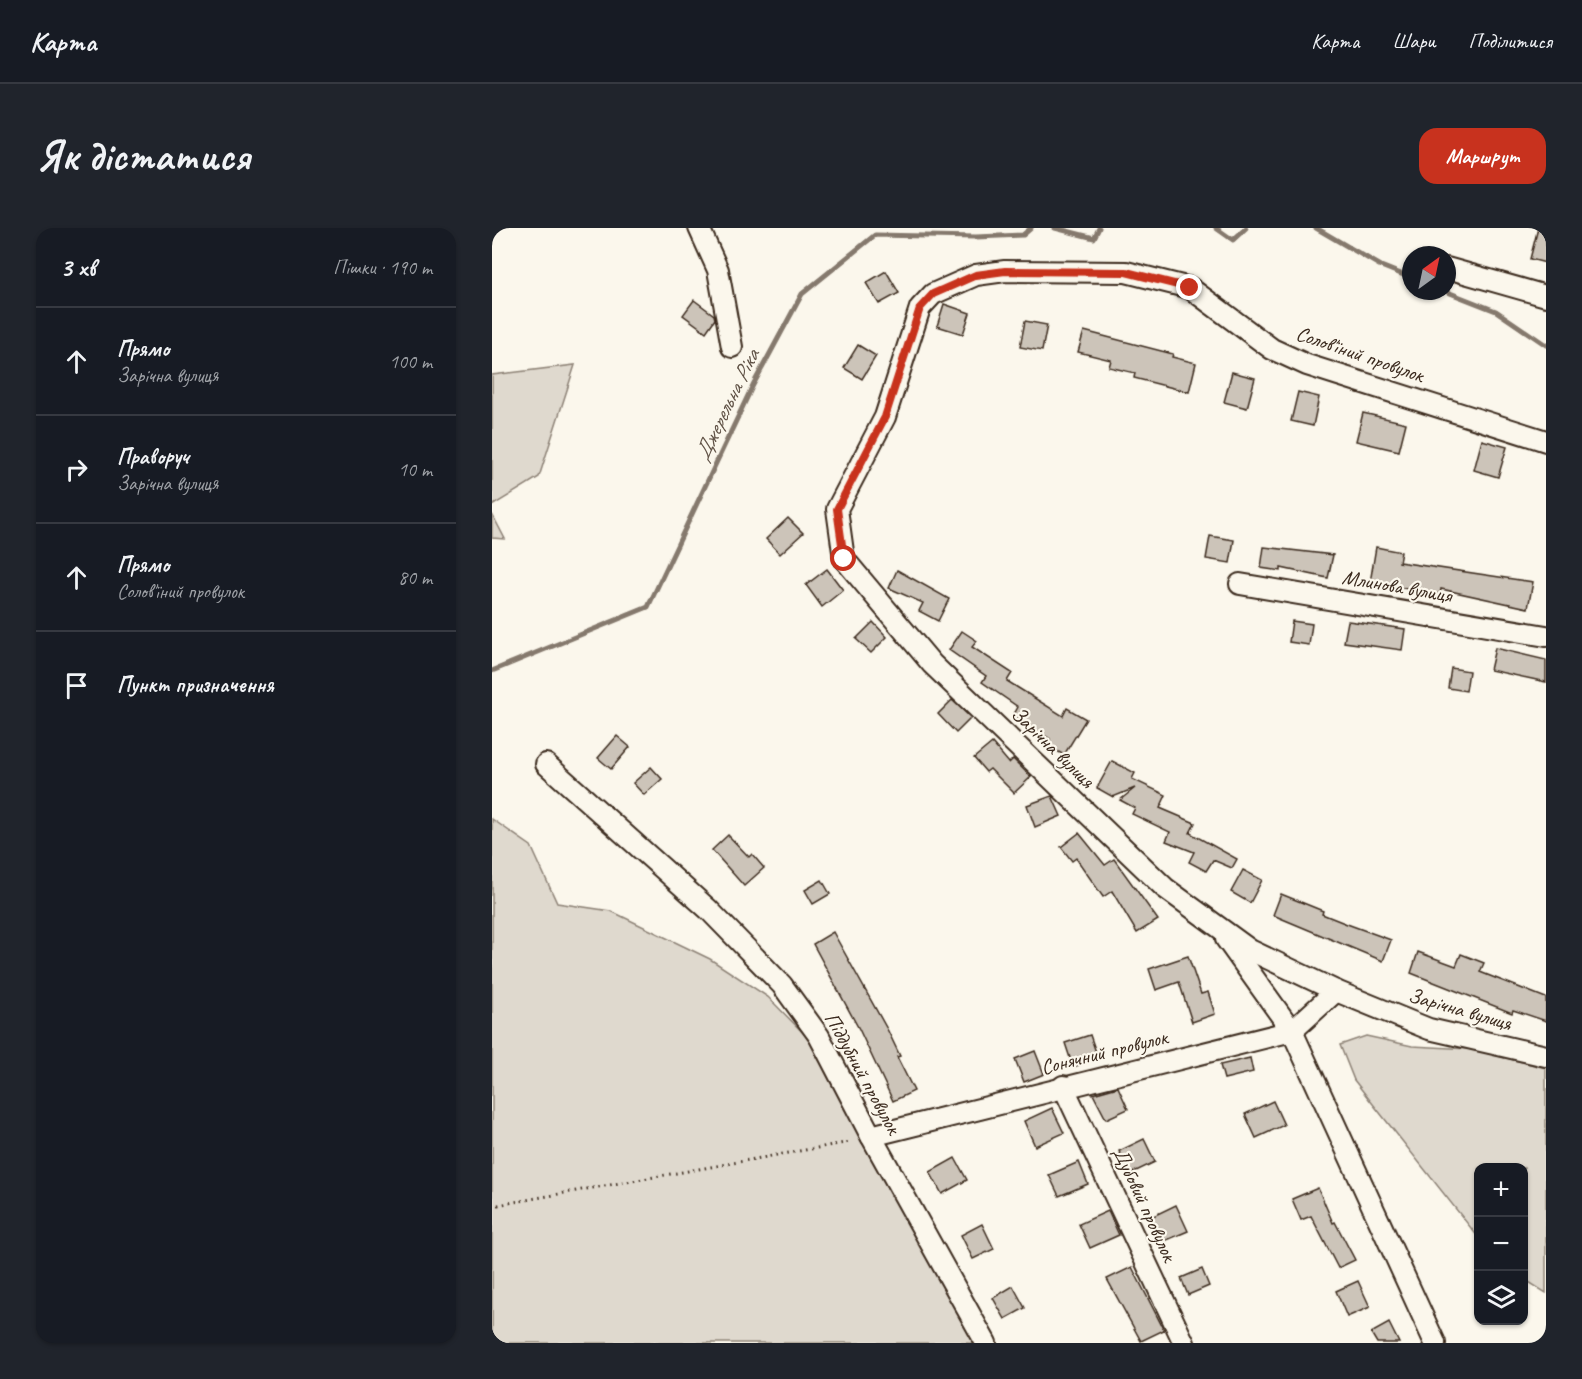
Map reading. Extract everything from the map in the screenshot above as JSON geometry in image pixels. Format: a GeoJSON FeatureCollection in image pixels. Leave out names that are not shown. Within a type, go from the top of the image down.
{"type":"FeatureCollection","features":[{"type":"Feature","properties":{"kind":"street"},"geometry":{"type":"LineString","coordinates":[[699,228],[718,270],[732,347]]}},
{"type":"Feature","properties":{"kind":"street","name":"Солов'їний провулок"},"geometry":{"type":"LineString","coordinates":[[961,282],[976,275],[1005,271],[1126,272],[1190,288],[1272,349],[1307,365],[1546,441]]}},
{"type":"Feature","properties":{"kind":"street"},"geometry":{"type":"LineString","coordinates":[[1456,271],[1546,296]]}},
{"type":"Feature","properties":{"kind":"street","name":"Зарічна вулиця"},"geometry":{"type":"LineString","coordinates":[[961,282],[933,294],[920,308],[885,417],[837,509],[844,559],[932,664],[1165,888],[1250,950],[1336,992],[1429,1029],[1546,1056]]}},
{"type":"Feature","properties":{"kind":"street","name":"Млинова вулиця"},"geometry":{"type":"LineString","coordinates":[[1240,584],[1546,636]]}},
{"type":"Feature","properties":{"kind":"street","name":"Піддубний провулок"},"geometry":{"type":"LineString","coordinates":[[546,764],[708,909],[782,985],[819,1036],[871,1136],[986,1343]]}},
{"type":"Feature","properties":{"kind":"street"},"geometry":{"type":"LineString","coordinates":[[1215,924],[1292,1031],[1435,1343]]}},
{"type":"Feature","properties":{"kind":"street","name":"Сонячний провулок"},"geometry":{"type":"LineString","coordinates":[[871,1136],[1063,1086],[1292,1031],[1336,992]]}},
{"type":"Feature","properties":{"kind":"street","name":"Дубовий провулок"},"geometry":{"type":"LineString","coordinates":[[1063,1086],[1184,1343]]}},
{"type":"Feature","properties":{"kind":"path"},"geometry":{"type":"LineString","coordinates":[[492,1206],[850,1142]]}},
{"type":"Feature","properties":{"kind":"shaded area"},"geometry":{"type":"Polygon","coordinates":[[[575,365],[539,477],[492,506],[492,375],[575,365]]]}},
{"type":"Feature","properties":{"kind":"shaded area"},"geometry":{"type":"Polygon","coordinates":[[[492,514],[505,539],[492,538],[492,514]]]}},
{"type":"Feature","properties":{"kind":"shaded area"},"geometry":{"type":"Polygon","coordinates":[[[492,819],[531,846],[557,903],[611,911],[710,959],[768,997],[816,1046],[975,1343],[492,1343],[492,819]]]}},
{"type":"Feature","properties":{"kind":"shaded area"},"geometry":{"type":"Polygon","coordinates":[[[1366,1036],[1412,1046],[1470,1049],[1546,1068],[1546,1293],[1528,1282],[1528,1163],[1474,1163],[1474,1232],[1354,1080],[1340,1045],[1366,1036]]]}},
{"type":"Feature","properties":{"kind":"building"},"geometry":{"type":"Polygon","coordinates":[[[1538,228],[1546,228],[1546,263],[1530,259],[1538,228]]]}},
{"type":"Feature","properties":{"kind":"building"},"geometry":{"type":"Polygon","coordinates":[[[886,271],[899,293],[879,304],[866,283],[886,271]]]}},
{"type":"Feature","properties":{"kind":"building"},"geometry":{"type":"Polygon","coordinates":[[[694,300],[714,315],[715,319],[706,332],[683,315],[694,300]]]}},
{"type":"Feature","properties":{"kind":"building"},"geometry":{"type":"Polygon","coordinates":[[[944,304],[970,313],[963,334],[937,326],[944,304]]]}},
{"type":"Feature","properties":{"kind":"building"},"geometry":{"type":"Polygon","coordinates":[[[1025,321],[1047,325],[1042,351],[1020,347],[1025,321]]]}},
{"type":"Feature","properties":{"kind":"building"},"geometry":{"type":"Polygon","coordinates":[[[1084,331],[1173,354],[1172,357],[1196,363],[1189,392],[1134,378],[1135,373],[1109,367],[1111,360],[1078,352],[1084,331]]]}},
{"type":"Feature","properties":{"kind":"building"},"geometry":{"type":"Polygon","coordinates":[[[858,345],[876,356],[862,379],[844,368],[858,345]]]}},
{"type":"Feature","properties":{"kind":"building"},"geometry":{"type":"Polygon","coordinates":[[[1232,372],[1255,378],[1247,408],[1224,402],[1232,372]]]}},
{"type":"Feature","properties":{"kind":"building"},"geometry":{"type":"Polygon","coordinates":[[[1298,392],[1319,397],[1313,426],[1291,421],[1298,392]]]}},
{"type":"Feature","properties":{"kind":"building"},"geometry":{"type":"Polygon","coordinates":[[[1363,413],[1406,423],[1399,451],[1356,441],[1363,413]]]}},
{"type":"Feature","properties":{"kind":"building"},"geometry":{"type":"Polygon","coordinates":[[[1482,440],[1507,447],[1498,477],[1474,470],[1482,440]]]}},
{"type":"Feature","properties":{"kind":"building"},"geometry":{"type":"Polygon","coordinates":[[[788,518],[803,533],[780,554],[766,539],[788,518]]]}},
{"type":"Feature","properties":{"kind":"building"},"geometry":{"type":"Polygon","coordinates":[[[1210,536],[1234,540],[1230,563],[1206,559],[1210,536]]]}},
{"type":"Feature","properties":{"kind":"building"},"geometry":{"type":"Polygon","coordinates":[[[1264,547],[1333,555],[1328,578],[1281,568],[1281,571],[1261,568],[1264,547]]]}},
{"type":"Feature","properties":{"kind":"building"},"geometry":{"type":"Polygon","coordinates":[[[1376,547],[1401,552],[1399,562],[1533,582],[1528,608],[1441,589],[1440,594],[1370,583],[1376,547]]]}},
{"type":"Feature","properties":{"kind":"building"},"geometry":{"type":"Polygon","coordinates":[[[827,569],[843,590],[822,607],[806,585],[827,569]]]}},
{"type":"Feature","properties":{"kind":"building"},"geometry":{"type":"Polygon","coordinates":[[[897,570],[949,599],[938,621],[919,611],[923,603],[889,588],[897,570]]]}},
{"type":"Feature","properties":{"kind":"building"},"geometry":{"type":"Polygon","coordinates":[[[1292,621],[1312,624],[1309,645],[1289,642],[1292,621]]]}},
{"type":"Feature","properties":{"kind":"building"},"geometry":{"type":"Polygon","coordinates":[[[1348,621],[1405,629],[1402,650],[1344,642],[1348,621]]]}},
{"type":"Feature","properties":{"kind":"building"},"geometry":{"type":"Polygon","coordinates":[[[873,622],[887,637],[871,653],[856,639],[873,622]]]}},
{"type":"Feature","properties":{"kind":"building"},"geometry":{"type":"Polygon","coordinates":[[[962,631],[977,641],[972,647],[1012,673],[1007,681],[1063,716],[1067,708],[1086,719],[1064,755],[1046,745],[1050,739],[1013,716],[1018,707],[982,682],[986,676],[949,650],[962,631]]]}},
{"type":"Feature","properties":{"kind":"building"},"geometry":{"type":"Polygon","coordinates":[[[1495,648],[1546,660],[1546,682],[1490,670],[1495,648]]]}},
{"type":"Feature","properties":{"kind":"building"},"geometry":{"type":"Polygon","coordinates":[[[1451,668],[1469,671],[1466,691],[1448,688],[1451,668]]]}},
{"type":"Feature","properties":{"kind":"building"},"geometry":{"type":"Polygon","coordinates":[[[952,700],[971,718],[956,733],[938,714],[952,700]]]}},
{"type":"Feature","properties":{"kind":"building"},"geometry":{"type":"Polygon","coordinates":[[[617,736],[630,747],[611,769],[598,758],[617,736]]]}},
{"type":"Feature","properties":{"kind":"building"},"geometry":{"type":"Polygon","coordinates":[[[992,743],[1009,763],[1013,759],[1031,777],[1014,793],[990,769],[986,772],[974,758],[992,743]]]}},
{"type":"Feature","properties":{"kind":"building"},"geometry":{"type":"Polygon","coordinates":[[[1112,761],[1135,773],[1132,779],[1166,795],[1160,808],[1195,823],[1190,833],[1237,859],[1232,868],[1213,860],[1206,871],[1189,862],[1194,852],[1166,841],[1170,832],[1132,814],[1135,808],[1120,800],[1135,788],[1113,797],[1097,788],[1112,761]]]}},
{"type":"Feature","properties":{"kind":"building"},"geometry":{"type":"Polygon","coordinates":[[[651,767],[662,779],[644,795],[633,783],[651,767]]]}},
{"type":"Feature","properties":{"kind":"building"},"geometry":{"type":"Polygon","coordinates":[[[1052,796],[1061,816],[1035,827],[1027,805],[1052,796]]]}},
{"type":"Feature","properties":{"kind":"building"},"geometry":{"type":"Polygon","coordinates":[[[1079,833],[1105,865],[1114,859],[1158,920],[1137,933],[1112,891],[1103,897],[1076,858],[1072,861],[1061,847],[1079,833]]]}},
{"type":"Feature","properties":{"kind":"building"},"geometry":{"type":"Polygon","coordinates":[[[728,835],[749,857],[752,854],[764,868],[744,886],[712,850],[728,835]]]}},
{"type":"Feature","properties":{"kind":"building"},"geometry":{"type":"Polygon","coordinates":[[[1243,870],[1262,880],[1250,903],[1231,892],[1243,870]]]}},
{"type":"Feature","properties":{"kind":"building"},"geometry":{"type":"Polygon","coordinates":[[[822,880],[830,894],[813,904],[805,890],[822,880]]]}},
{"type":"Feature","properties":{"kind":"building"},"geometry":{"type":"Polygon","coordinates":[[[1281,894],[1323,911],[1322,914],[1391,940],[1383,961],[1273,915],[1281,894]]]}},
{"type":"Feature","properties":{"kind":"building"},"geometry":{"type":"Polygon","coordinates":[[[833,932],[888,1031],[900,1056],[897,1057],[914,1091],[893,1101],[859,1029],[813,944],[833,932]]]}},
{"type":"Feature","properties":{"kind":"building"},"geometry":{"type":"Polygon","coordinates":[[[1418,952],[1456,966],[1461,954],[1484,963],[1480,972],[1546,998],[1546,1021],[1513,1010],[1512,1013],[1411,973],[1418,952]]]}},
{"type":"Feature","properties":{"kind":"building"},"geometry":{"type":"Polygon","coordinates":[[[1188,956],[1201,994],[1208,992],[1215,1014],[1192,1022],[1179,982],[1156,990],[1149,969],[1188,956]]]}},
{"type":"Feature","properties":{"kind":"building"},"geometry":{"type":"Polygon","coordinates":[[[1090,1035],[1098,1058],[1073,1067],[1065,1043],[1090,1035]]]}},
{"type":"Feature","properties":{"kind":"building"},"geometry":{"type":"Polygon","coordinates":[[[1035,1051],[1044,1074],[1024,1082],[1015,1059],[1035,1051]]]}},
{"type":"Feature","properties":{"kind":"building"},"geometry":{"type":"Polygon","coordinates":[[[1250,1058],[1253,1072],[1224,1079],[1220,1065],[1250,1058]]]}},
{"type":"Feature","properties":{"kind":"building"},"geometry":{"type":"Polygon","coordinates":[[[1118,1087],[1128,1109],[1106,1119],[1093,1094],[1118,1087]]]}},
{"type":"Feature","properties":{"kind":"building"},"geometry":{"type":"Polygon","coordinates":[[[1273,1101],[1284,1125],[1256,1138],[1245,1114],[1273,1101]]]}},
{"type":"Feature","properties":{"kind":"building"},"geometry":{"type":"Polygon","coordinates":[[[1052,1108],[1064,1133],[1035,1146],[1024,1121],[1052,1108]]]}},
{"type":"Feature","properties":{"kind":"building"},"geometry":{"type":"Polygon","coordinates":[[[1144,1139],[1155,1162],[1130,1174],[1119,1151],[1144,1139]]]}},
{"type":"Feature","properties":{"kind":"building"},"geometry":{"type":"Polygon","coordinates":[[[955,1158],[967,1180],[942,1194],[930,1172],[955,1158]]]}},
{"type":"Feature","properties":{"kind":"building"},"geometry":{"type":"Polygon","coordinates":[[[1079,1162],[1088,1184],[1059,1196],[1049,1175],[1079,1162]]]}},
{"type":"Feature","properties":{"kind":"building"},"geometry":{"type":"Polygon","coordinates":[[[1318,1188],[1333,1223],[1335,1222],[1355,1260],[1338,1268],[1311,1216],[1301,1220],[1292,1199],[1318,1188]]]}},
{"type":"Feature","properties":{"kind":"building"},"geometry":{"type":"Polygon","coordinates":[[[1176,1205],[1188,1231],[1162,1242],[1151,1217],[1176,1205]]]}},
{"type":"Feature","properties":{"kind":"building"},"geometry":{"type":"Polygon","coordinates":[[[1108,1211],[1119,1235],[1090,1248],[1079,1224],[1108,1211]]]}},
{"type":"Feature","properties":{"kind":"building"},"geometry":{"type":"Polygon","coordinates":[[[982,1224],[994,1249],[973,1259],[961,1235],[982,1224]]]}},
{"type":"Feature","properties":{"kind":"building"},"geometry":{"type":"Polygon","coordinates":[[[1132,1267],[1164,1330],[1141,1341],[1107,1279],[1132,1267]]]}},
{"type":"Feature","properties":{"kind":"building"},"geometry":{"type":"Polygon","coordinates":[[[1202,1269],[1209,1286],[1188,1295],[1181,1278],[1202,1269]]]}},
{"type":"Feature","properties":{"kind":"building"},"geometry":{"type":"Polygon","coordinates":[[[1358,1281],[1370,1307],[1347,1317],[1336,1291],[1358,1281]]]}},
{"type":"Feature","properties":{"kind":"building"},"geometry":{"type":"Polygon","coordinates":[[[1013,1286],[1025,1308],[1005,1319],[993,1298],[1013,1286]]]}},
{"type":"Feature","properties":{"kind":"building"},"geometry":{"type":"Polygon","coordinates":[[[1389,1323],[1399,1343],[1377,1343],[1371,1333],[1389,1323]]]}},
{"type":"Feature","properties":{"kind":"waterway","name":"Джерельна Ріка"},"geometry":{"type":"LineString","coordinates":[[492,671],[648,607],[753,385],[802,294],[875,235],[976,237],[1023,235],[1031,228]]}},
{"type":"Feature","properties":{"kind":"waterway","name":"Джерельна Ріка"},"geometry":{"type":"LineString","coordinates":[[1055,228],[1094,238],[1099,228]]}},
{"type":"Feature","properties":{"kind":"waterway","name":"Джерельна Ріка"},"geometry":{"type":"LineString","coordinates":[[1216,228],[1233,240],[1246,228]]}},
{"type":"Feature","properties":{"kind":"waterway","name":"Джерельна Ріка"},"geometry":{"type":"LineString","coordinates":[[1316,228],[1381,266],[1402,274]]}},
{"type":"Feature","properties":{"kind":"waterway","name":"Джерельна Ріка"},"geometry":{"type":"LineString","coordinates":[[1456,295],[1496,311],[1546,345]]}},
{"type":"Feature","properties":{"kind":"route"},"geometry":{"type":"LineString","coordinates":[[844,559],[837,509],[885,417],[920,308],[933,294],[976,275],[1005,271],[1126,272],[1190,288]]}}]}
